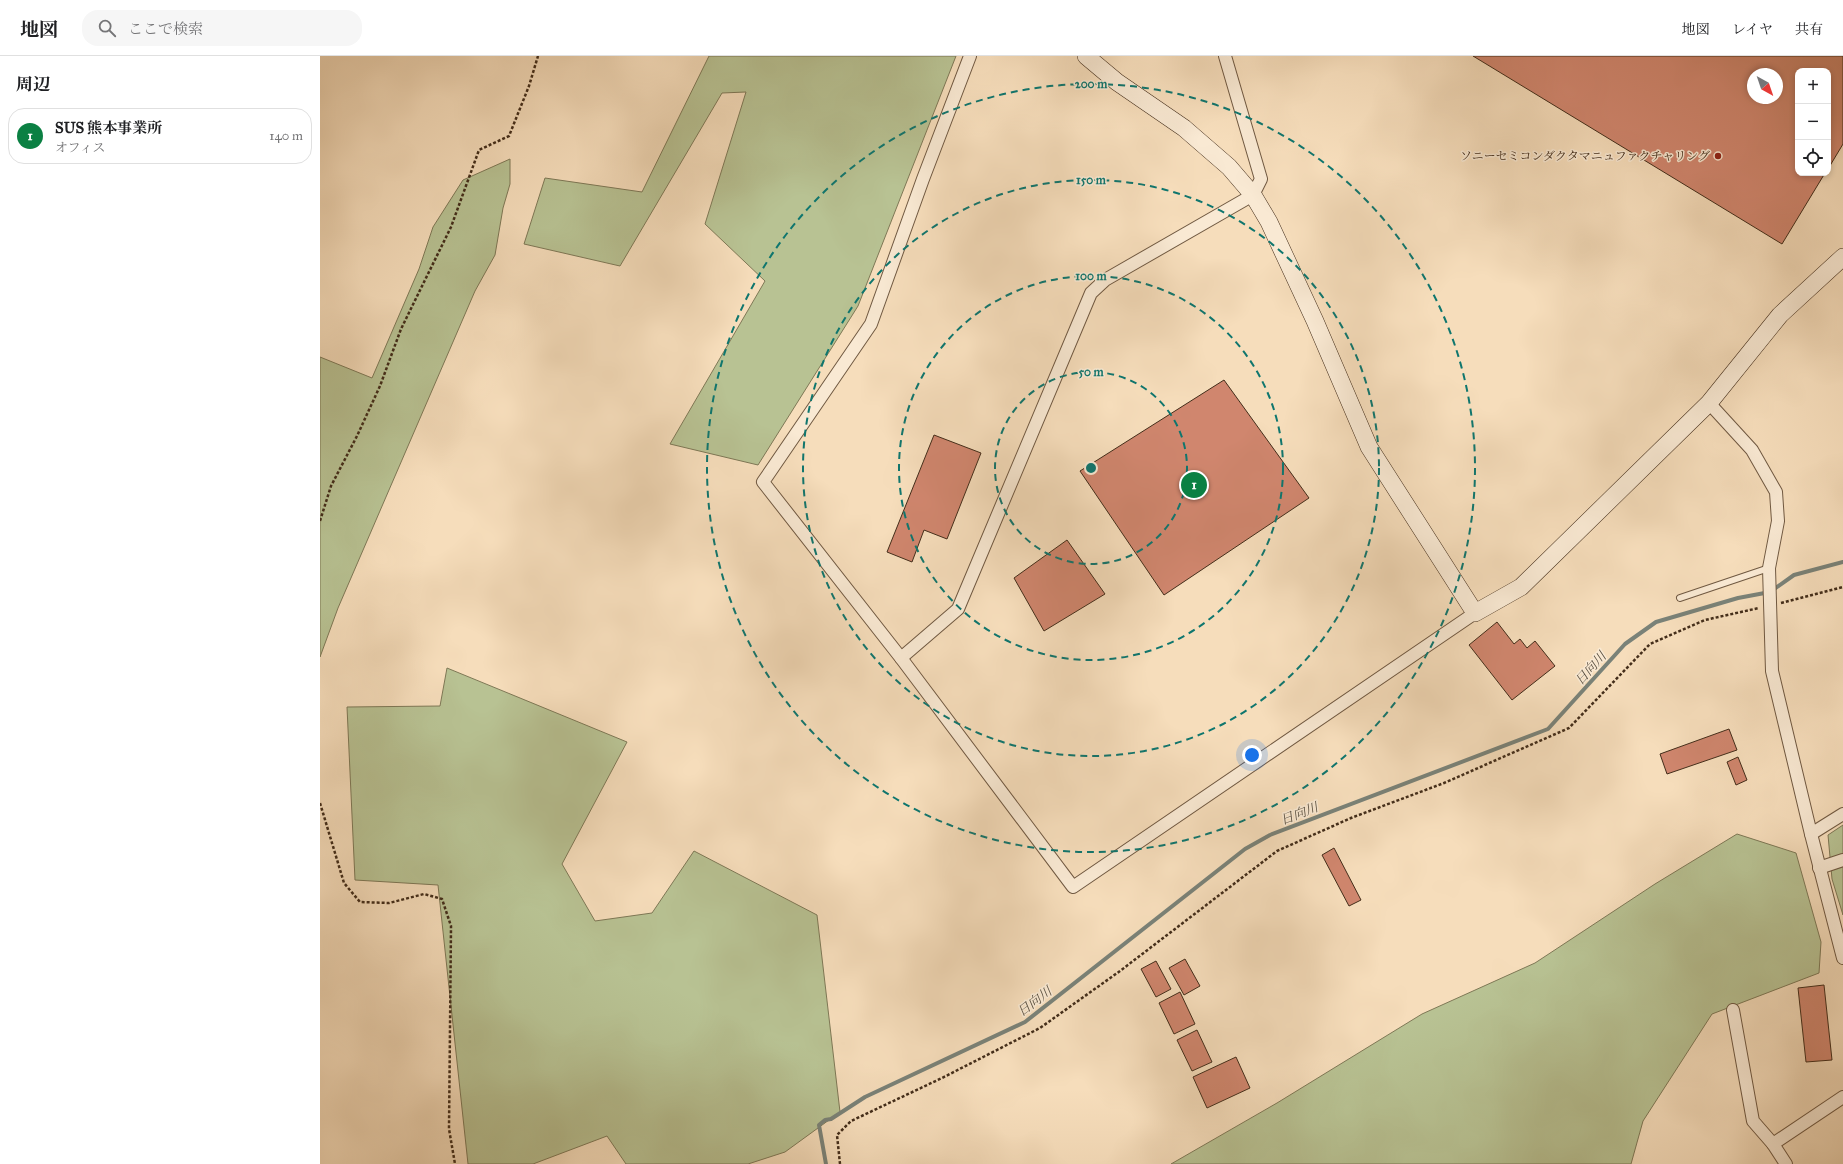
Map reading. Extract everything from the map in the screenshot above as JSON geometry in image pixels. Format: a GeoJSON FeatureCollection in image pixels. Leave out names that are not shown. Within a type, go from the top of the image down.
{"type":"FeatureCollection","features":[{"type":"Feature","properties":{"kind":"street"},"geometry":{"type":"LineString","coordinates":[[970,56],[871,324],[763,482],[901,658],[1073,887],[1475,613],[1521,587],[1709,403],[1780,315],[1843,257]]}},
{"type":"Feature","properties":{"kind":"street"},"geometry":{"type":"LineString","coordinates":[[1086,56],[1117,82],[1184,128],[1229,167],[1253,195],[1269,222],[1316,321],[1369,447],[1475,613]]}},
{"type":"Feature","properties":{"kind":"street"},"geometry":{"type":"LineString","coordinates":[[901,658],[958,609],[1091,293],[1105,280],[1253,195],[1261,179],[1225,56]]}},
{"type":"Feature","properties":{"kind":"street"},"geometry":{"type":"LineString","coordinates":[[1709,403],[1752,450],[1776,492],[1778,521],[1769,568],[1772,671],[1810,834],[1843,958]]}},
{"type":"Feature","properties":{"kind":"street"},"geometry":{"type":"LineString","coordinates":[[1810,834],[1843,814]]}},
{"type":"Feature","properties":{"kind":"street"},"geometry":{"type":"LineString","coordinates":[[1819,868],[1843,860]]}},
{"type":"Feature","properties":{"kind":"street"},"geometry":{"type":"LineString","coordinates":[[1733,1010],[1753,1121],[1773,1144],[1786,1164]]}},
{"type":"Feature","properties":{"kind":"street"},"geometry":{"type":"LineString","coordinates":[[1773,1144],[1843,1097]]}},
{"type":"Feature","properties":{"kind":"lane"},"geometry":{"type":"LineString","coordinates":[[1680,598],[1769,568]]}},
{"type":"Feature","properties":{"kind":"path"},"geometry":{"type":"LineString","coordinates":[[320,521],[331,486],[364,422],[380,386],[401,329],[451,227],[478,150],[509,136],[529,86],[538,56]]}},
{"type":"Feature","properties":{"kind":"path"},"geometry":{"type":"LineString","coordinates":[[840,1164],[837,1135],[851,1121],[942,1078],[1040,1028],[1120,971],[1277,851],[1351,818],[1444,783],[1570,728],[1650,644],[1705,620],[1770,606],[1843,587]]}},
{"type":"Feature","properties":{"kind":"path"},"geometry":{"type":"LineString","coordinates":[[320,803],[344,883],[360,902],[388,903],[424,894],[442,899],[451,926],[449,1129],[455,1164]]}},
{"type":"Feature","properties":{"kind":"green space"},"geometry":{"type":"Polygon","coordinates":[[[709,56],[956,56],[858,306],[758,465],[670,444],[765,281],[705,224],[746,92],[722,93],[620,266],[524,244],[545,178],[642,192],[709,56]]]}},
{"type":"Feature","properties":{"kind":"green space"},"geometry":{"type":"Polygon","coordinates":[[[510,159],[510,184],[503,208],[495,255],[475,291],[338,608],[320,657],[320,357],[372,378],[419,269],[433,227],[463,180],[510,159]]]}},
{"type":"Feature","properties":{"kind":"green space"},"geometry":{"type":"Polygon","coordinates":[[[447,668],[627,742],[562,864],[595,921],[652,913],[694,851],[817,915],[840,1112],[785,1152],[748,1164],[626,1164],[607,1136],[533,1164],[468,1164],[438,885],[355,880],[347,707],[440,706],[447,668]]]}},
{"type":"Feature","properties":{"kind":"green space"},"geometry":{"type":"Polygon","coordinates":[[[1843,825],[1843,915],[1832,879],[1828,835],[1843,825]]]}},
{"type":"Feature","properties":{"kind":"green space"},"geometry":{"type":"Polygon","coordinates":[[[1737,834],[1796,853],[1821,942],[1819,973],[1712,1014],[1643,1121],[1631,1164],[1171,1164],[1277,1103],[1422,1014],[1535,963],[1655,884],[1737,834]]]}},
{"type":"Feature","properties":{"kind":"building","name":"ソニーセミコンダクタマニュファクチャリング"},"geometry":{"type":"Polygon","coordinates":[[[1473,56],[1843,56],[1843,144],[1831,164],[1831,68],[1795,68],[1795,176],[1823,176],[1782,244],[1473,56]]]}},
{"type":"Feature","properties":{"kind":"building"},"geometry":{"type":"Polygon","coordinates":[[[1224,380],[1309,498],[1164,595],[1080,471],[1224,380]]]}},
{"type":"Feature","properties":{"kind":"building"},"geometry":{"type":"Polygon","coordinates":[[[934,435],[981,453],[947,539],[924,530],[912,562],[887,552],[934,435]]]}},
{"type":"Feature","properties":{"kind":"building"},"geometry":{"type":"Polygon","coordinates":[[[1067,540],[1105,594],[1044,631],[1014,578],[1067,540]]]}},
{"type":"Feature","properties":{"kind":"building"},"geometry":{"type":"Polygon","coordinates":[[[1497,622],[1514,644],[1520,639],[1527,648],[1535,641],[1555,666],[1512,700],[1469,645],[1497,622]]]}},
{"type":"Feature","properties":{"kind":"building"},"geometry":{"type":"Polygon","coordinates":[[[1729,729],[1737,750],[1667,774],[1660,754],[1729,729]]]}},
{"type":"Feature","properties":{"kind":"building"},"geometry":{"type":"Polygon","coordinates":[[[1738,757],[1747,780],[1736,785],[1727,762],[1738,757]]]}},
{"type":"Feature","properties":{"kind":"building"},"geometry":{"type":"Polygon","coordinates":[[[1334,848],[1361,900],[1349,906],[1322,855],[1334,848]]]}},
{"type":"Feature","properties":{"kind":"building"},"geometry":{"type":"Polygon","coordinates":[[[1185,959],[1200,986],[1184,995],[1169,968],[1185,959]]]}},
{"type":"Feature","properties":{"kind":"building"},"geometry":{"type":"Polygon","coordinates":[[[1156,961],[1171,989],[1156,997],[1141,969],[1156,961]]]}},
{"type":"Feature","properties":{"kind":"building"},"geometry":{"type":"Polygon","coordinates":[[[1824,985],[1832,1060],[1806,1062],[1798,988],[1824,985]]]}},
{"type":"Feature","properties":{"kind":"building"},"geometry":{"type":"Polygon","coordinates":[[[1180,992],[1195,1024],[1174,1034],[1159,1003],[1180,992]]]}},
{"type":"Feature","properties":{"kind":"building"},"geometry":{"type":"Polygon","coordinates":[[[1197,1030],[1212,1062],[1192,1071],[1177,1040],[1197,1030]]]}},
{"type":"Feature","properties":{"kind":"building"},"geometry":{"type":"Polygon","coordinates":[[[1236,1057],[1250,1088],[1207,1108],[1193,1077],[1236,1057]]]}},
{"type":"Feature","properties":{"kind":"waterway","name":"日向川"},"geometry":{"type":"LineString","coordinates":[[826,1164],[819,1125],[825,1120],[831,1119],[865,1097],[1025,1022],[1245,849],[1270,835],[1548,729],[1625,644],[1656,622],[1738,598],[1770,592],[1794,575],[1843,562]]}},
{"type":"Feature","properties":{"kind":"place","name":"ソニーセミコンダクタマニュファクチャリング"},"geometry":{"type":"Point","coordinates":[1718,156]}},
{"type":"Feature","properties":{"kind":"place","name":"SUS 熊本事業所"},"geometry":{"type":"Point","coordinates":[1194,485]}}]}
